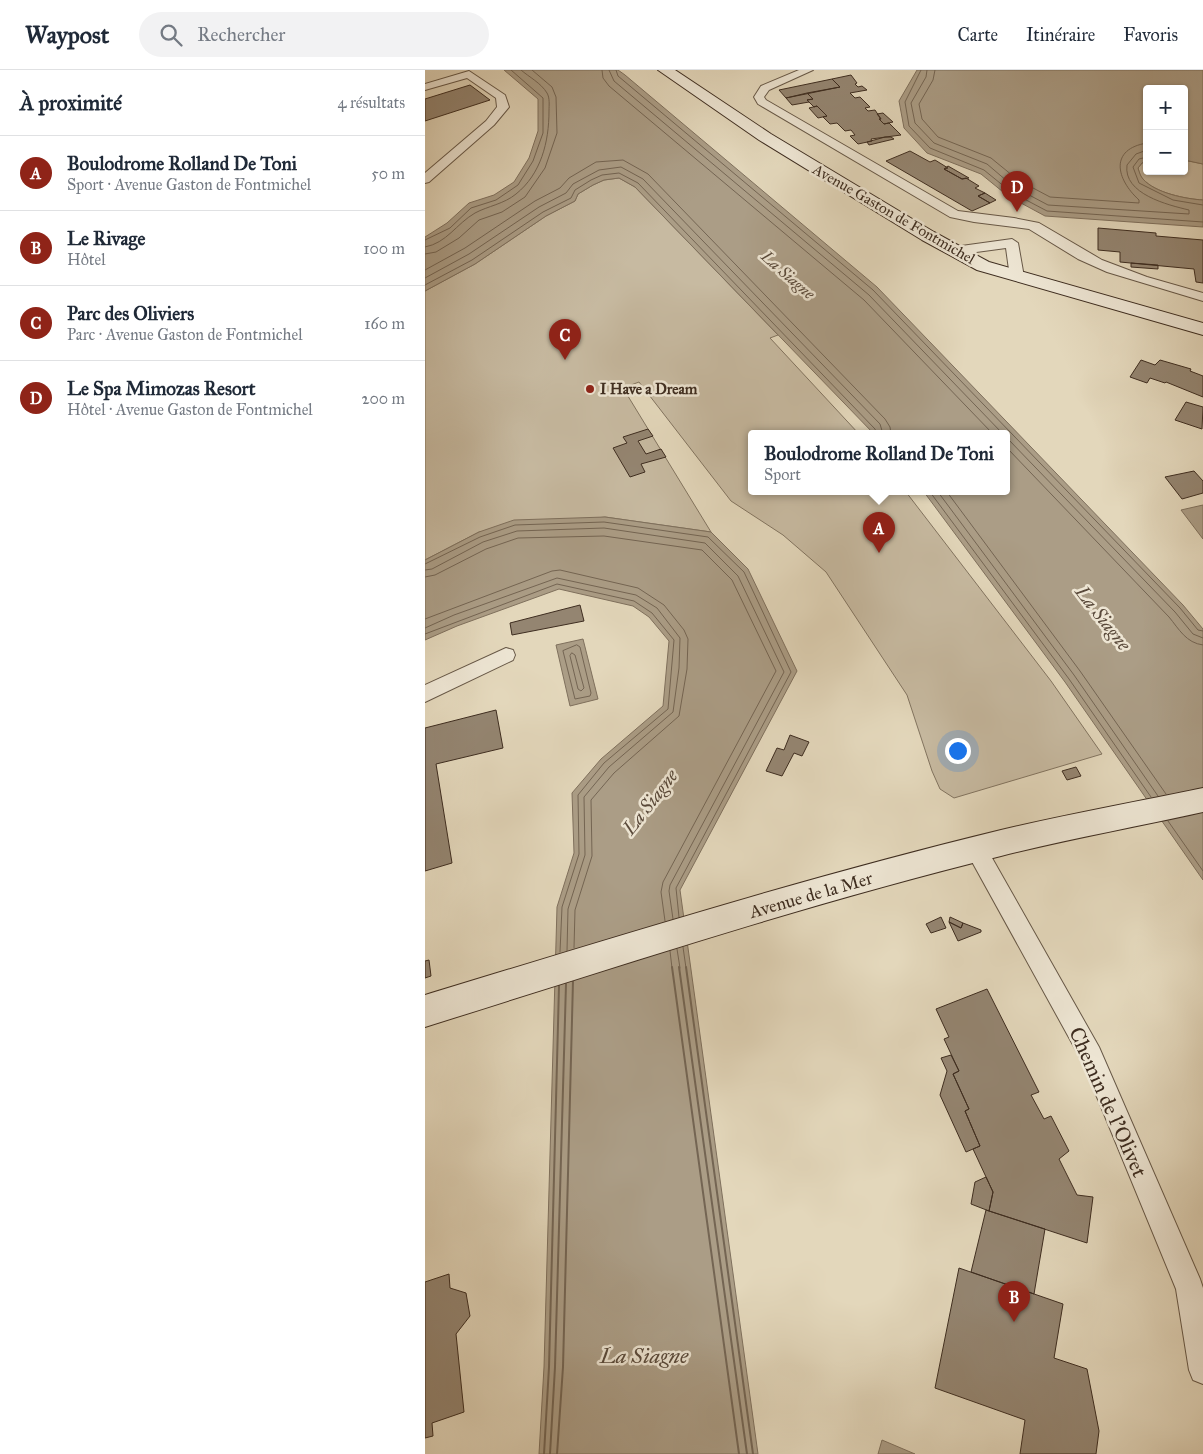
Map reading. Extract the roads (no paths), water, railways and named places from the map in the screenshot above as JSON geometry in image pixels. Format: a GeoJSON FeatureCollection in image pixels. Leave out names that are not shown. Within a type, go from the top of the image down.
{"type":"FeatureCollection","features":[{"type":"Feature","properties":{"kind":"main road","name":"Avenue Gaston de Fontmichel"},"geometry":{"type":"LineString","coordinates":[[665,70],[765,137],[954,251],[983,266],[1203,328]]}},
{"type":"Feature","properties":{"kind":"main road","name":"Avenue de la Mer"},"geometry":{"type":"LineString","coordinates":[[425,1011],[726,920],[976,849],[1203,800]]}},
{"type":"Feature","properties":{"kind":"lane"},"geometry":{"type":"LineString","coordinates":[[808,70],[765,88],[759,97],[762,102],[954,214],[971,219],[1018,221],[1036,227],[1083,256],[1135,277],[1203,297]]}},
{"type":"Feature","properties":{"kind":"lane"},"geometry":{"type":"LineString","coordinates":[[425,87],[469,74],[501,97],[503,107],[490,124],[425,179]]}},
{"type":"Feature","properties":{"kind":"lane"},"geometry":{"type":"LineString","coordinates":[[954,251],[1011,242],[1036,227]]}},
{"type":"Feature","properties":{"kind":"lane"},"geometry":{"type":"LineString","coordinates":[[1011,242],[1017,277]]}},
{"type":"Feature","properties":{"kind":"lane"},"geometry":{"type":"LineString","coordinates":[[425,694],[506,655]]}},
{"type":"Feature","properties":{"kind":"lane","name":"Chemin de l'Olivet"},"geometry":{"type":"LineString","coordinates":[[976,849],[1091,1055],[1197,1294],[1203,1370]]}},
{"type":"Feature","properties":{"kind":"water"},"geometry":{"type":"Polygon","coordinates":[[[504,70],[618,70],[625,75],[877,287],[1183,605],[1203,629],[1203,880],[1065,682],[926,495],[1010,495],[1010,430],[870,430],[635,187],[619,178],[604,180],[593,185],[578,194],[575,201],[546,216],[475,264],[425,291],[425,237],[447,223],[469,203],[494,195],[514,182],[529,158],[538,131],[538,99],[504,70]]]}},
{"type":"Feature","properties":{"kind":"water"},"geometry":{"type":"Polygon","coordinates":[[[917,70],[1203,70],[1203,164],[1188,161],[1188,85],[1143,85],[1143,163],[1138,168],[1143,179],[1148,184],[1163,192],[1180,197],[1203,200],[1203,227],[1045,216],[1008,196],[981,174],[927,153],[904,128],[899,101],[917,70]]]}},
{"type":"Feature","properties":{"kind":"water"},"geometry":{"type":"Polygon","coordinates":[[[1203,505],[1203,539],[1181,510],[1203,505]]]}},
{"type":"Feature","properties":{"kind":"water","name":"La Siagne"},"geometry":{"type":"Polygon","coordinates":[[[605,517],[711,532],[748,569],[797,671],[680,890],[758,1454],[539,1454],[544,1367],[557,907],[574,853],[572,793],[601,759],[663,706],[669,641],[649,617],[633,606],[559,589],[457,626],[425,640],[425,560],[479,532],[514,520],[605,517]]]}},
{"type":"Feature","properties":{"kind":"water"},"geometry":{"type":"Polygon","coordinates":[[[583,639],[598,699],[570,706],[556,645],[583,639]]]}},
{"type":"Feature","properties":{"kind":"water"},"geometry":{"type":"Polygon","coordinates":[[[882,1440],[915,1454],[878,1454],[882,1440]]]}},
{"type":"Feature","properties":{"kind":"place","name":"Le Spa Mimozas Resort"},"geometry":{"type":"Point","coordinates":[1017,212]}},
{"type":"Feature","properties":{"kind":"place","name":"Parc des Oliviers"},"geometry":{"type":"Point","coordinates":[565,360]}},
{"type":"Feature","properties":{"kind":"place","name":"I Have a Dream"},"geometry":{"type":"Point","coordinates":[590,389]}},
{"type":"Feature","properties":{"kind":"place","name":"Boulodrome Rolland De Toni"},"geometry":{"type":"Point","coordinates":[879,553]}},
{"type":"Feature","properties":{"kind":"place","name":"Le Rivage"},"geometry":{"type":"Point","coordinates":[1014,1322]}}]}
